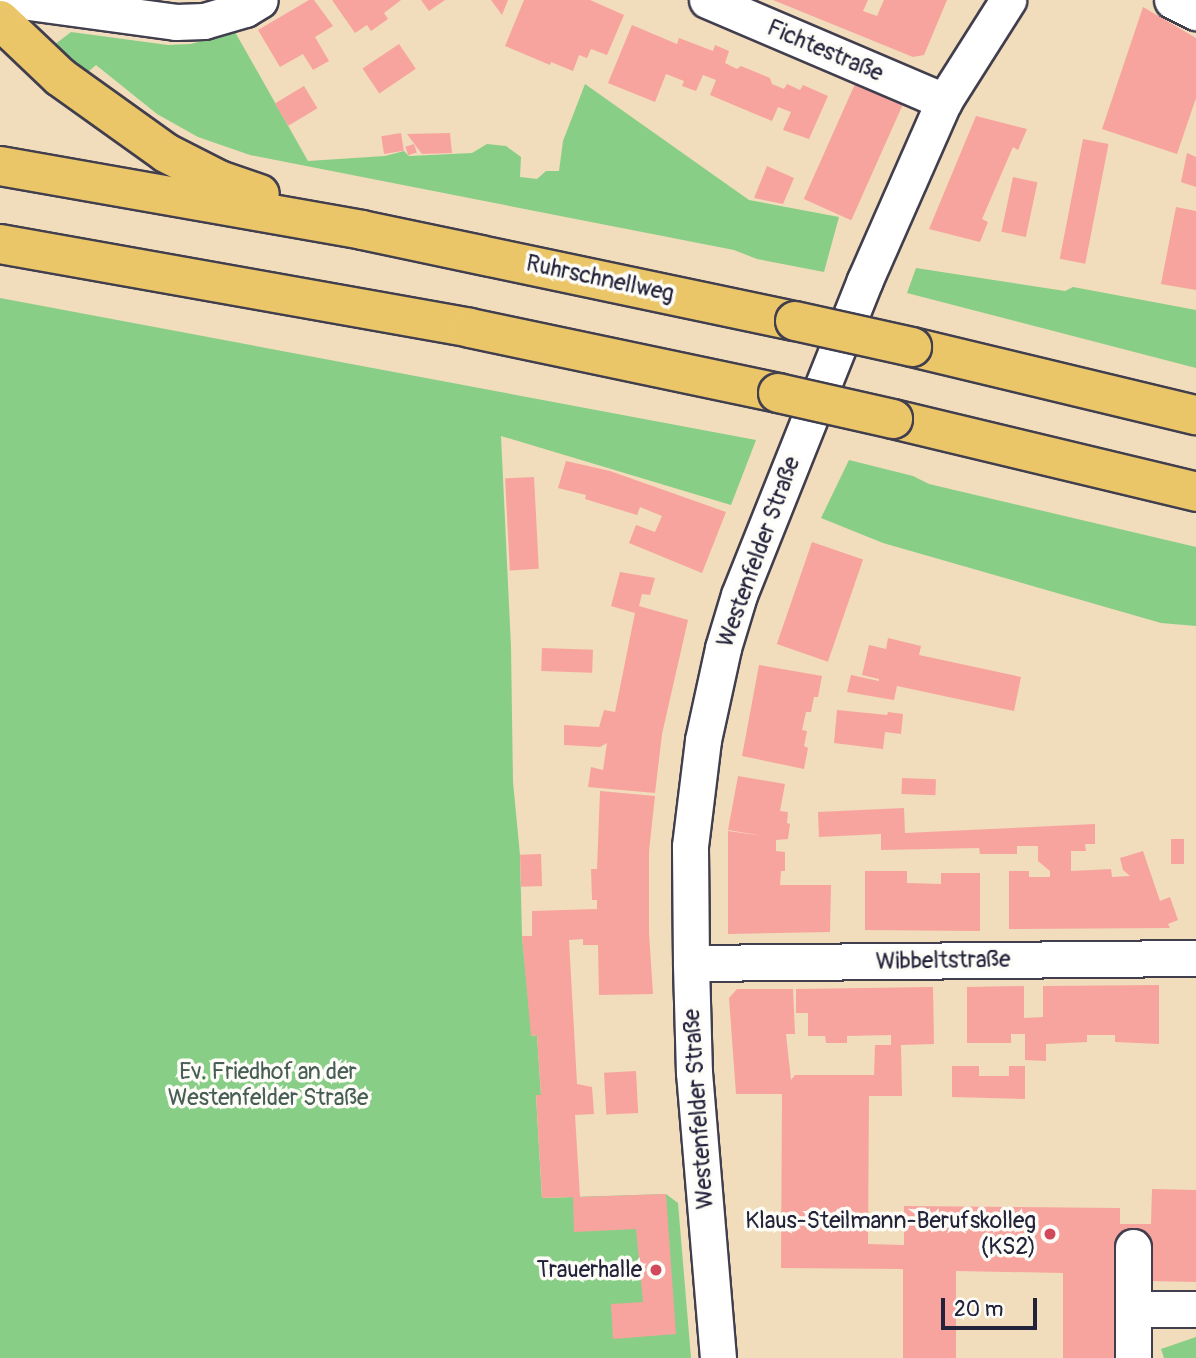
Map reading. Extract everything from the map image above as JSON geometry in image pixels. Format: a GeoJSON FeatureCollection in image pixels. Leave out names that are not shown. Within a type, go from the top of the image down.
{"type":"FeatureCollection","features":[{"type":"Feature","properties":{"kind":"highway"},"geometry":{"type":"LineString","coordinates":[[0,20],[60,77],[166,153],[219,180],[362,230]]}},
{"type":"Feature","properties":{"kind":"highway","name":"Ruhrschnellweg"},"geometry":{"type":"LineString","coordinates":[[0,166],[362,230],[795,321],[1196,415]]}},
{"type":"Feature","properties":{"kind":"highway"},"geometry":{"type":"LineString","coordinates":[[0,244],[470,328],[778,393],[1196,492]]}},
{"type":"Feature","properties":{"kind":"street"},"geometry":{"type":"LineString","coordinates":[[14,0],[176,22],[204,20],[245,9],[260,0]]}},
{"type":"Feature","properties":{"kind":"street","name":"Fichtestraße"},"geometry":{"type":"LineString","coordinates":[[707,0],[944,102]]}},
{"type":"Feature","properties":{"kind":"street","name":"Westenfelder Straße"},"geometry":{"type":"LineString","coordinates":[[718,1358],[694,1073],[690,846],[694,794],[723,648],[744,582],[860,292],[944,102],[1008,0]]}},
{"type":"Feature","properties":{"kind":"street"},"geometry":{"type":"LineString","coordinates":[[1172,0],[1196,12]]}},
{"type":"Feature","properties":{"kind":"street","name":"Wibbeltstraße"},"geometry":{"type":"LineString","coordinates":[[691,963],[1196,958]]}},
{"type":"Feature","properties":{"kind":"street"},"geometry":{"type":"LineString","coordinates":[[1133,1247],[1133,1358]]}},
{"type":"Feature","properties":{"kind":"street"},"geometry":{"type":"LineString","coordinates":[[1133,1308],[1196,1309]]}},
{"type":"Feature","properties":{"kind":"green space"},"geometry":{"type":"Polygon","coordinates":[[[71,32],[168,45],[191,44],[235,32],[308,161],[385,156],[404,151],[409,156],[472,153],[487,144],[506,146],[521,157],[520,177],[537,179],[546,171],[559,171],[563,141],[585,84],[749,200],[839,217],[824,272],[757,259],[734,250],[250,155],[198,137],[157,114],[96,65],[88,72],[54,45],[71,32]]]}},
{"type":"Feature","properties":{"kind":"green space"},"geometry":{"type":"Polygon","coordinates":[[[916,268],[1065,291],[1073,287],[1196,310],[1196,368],[907,293],[916,268]]]}},
{"type":"Feature","properties":{"kind":"green space","name":"Ev. Friedhof an der Westenfelder Straße"},"geometry":{"type":"Polygon","coordinates":[[[0,298],[756,440],[731,505],[501,436],[511,647],[513,782],[520,855],[522,936],[532,1036],[537,1035],[541,1095],[536,1096],[542,1198],[666,1194],[678,1203],[691,1358],[0,1358],[0,298]]]}},
{"type":"Feature","properties":{"kind":"green space"},"geometry":{"type":"Polygon","coordinates":[[[849,460],[913,476],[929,484],[1196,547],[1196,626],[1161,623],[883,543],[821,518],[849,460]]]}},
{"type":"Feature","properties":{"kind":"green space"},"geometry":{"type":"Polygon","coordinates":[[[1196,1337],[1196,1358],[1164,1358],[1161,1349],[1196,1337]]]}},
{"type":"Feature","properties":{"kind":"building"},"geometry":{"type":"Polygon","coordinates":[[[309,0],[314,0],[333,26],[315,37],[329,61],[313,70],[303,54],[280,67],[258,30],[309,0]]]}},
{"type":"Feature","properties":{"kind":"building"},"geometry":{"type":"Polygon","coordinates":[[[332,0],[401,0],[384,13],[388,19],[371,31],[367,25],[355,33],[332,0]]]}},
{"type":"Feature","properties":{"kind":"building"},"geometry":{"type":"Polygon","coordinates":[[[421,0],[445,0],[429,11],[421,0]]]}},
{"type":"Feature","properties":{"kind":"building"},"geometry":{"type":"Polygon","coordinates":[[[491,0],[508,0],[502,15],[491,0]]]}},
{"type":"Feature","properties":{"kind":"building"},"geometry":{"type":"Polygon","coordinates":[[[524,0],[590,0],[624,15],[607,55],[591,49],[587,58],[579,55],[573,71],[551,62],[550,65],[505,46],[524,0]]]}},
{"type":"Feature","properties":{"kind":"building"},"geometry":{"type":"Polygon","coordinates":[[[773,0],[868,0],[863,11],[877,16],[884,0],[947,0],[924,55],[913,57],[773,0]]]}},
{"type":"Feature","properties":{"kind":"building"},"geometry":{"type":"Polygon","coordinates":[[[1143,7],[1196,38],[1196,98],[1177,154],[1102,129],[1143,7]]]}},
{"type":"Feature","properties":{"kind":"building"},"geometry":{"type":"Polygon","coordinates":[[[632,25],[677,44],[679,38],[713,51],[715,45],[729,51],[725,63],[737,69],[741,66],[770,78],[772,84],[784,89],[787,84],[800,90],[803,85],[828,96],[809,139],[783,130],[791,112],[778,107],[772,121],[710,95],[716,80],[703,75],[696,91],[682,86],[684,81],[666,74],[655,102],[608,83],[632,25]]]}},
{"type":"Feature","properties":{"kind":"building"},"geometry":{"type":"Polygon","coordinates":[[[399,44],[416,69],[379,93],[363,69],[399,44]]]}},
{"type":"Feature","properties":{"kind":"building"},"geometry":{"type":"Polygon","coordinates":[[[855,84],[903,105],[851,220],[804,199],[855,84]]]}},
{"type":"Feature","properties":{"kind":"building"},"geometry":{"type":"Polygon","coordinates":[[[304,86],[317,108],[288,126],[275,104],[304,86]]]}},
{"type":"Feature","properties":{"kind":"building"},"geometry":{"type":"Polygon","coordinates":[[[976,116],[1027,129],[1018,150],[1013,147],[982,219],[988,222],[980,242],[929,229],[976,116]]]}},
{"type":"Feature","properties":{"kind":"building"},"geometry":{"type":"Polygon","coordinates":[[[401,133],[404,151],[384,154],[381,136],[401,133]]]}},
{"type":"Feature","properties":{"kind":"building"},"geometry":{"type":"Polygon","coordinates":[[[450,133],[452,153],[422,154],[407,134],[450,133]]]}},
{"type":"Feature","properties":{"kind":"building"},"geometry":{"type":"Polygon","coordinates":[[[1083,139],[1109,144],[1085,264],[1060,259],[1083,139]]]}},
{"type":"Feature","properties":{"kind":"building"},"geometry":{"type":"Polygon","coordinates":[[[414,144],[417,153],[408,155],[405,147],[414,144]]]}},
{"type":"Feature","properties":{"kind":"building"},"geometry":{"type":"Polygon","coordinates":[[[1187,153],[1196,157],[1196,187],[1181,182],[1187,153]]]}},
{"type":"Feature","properties":{"kind":"building"},"geometry":{"type":"Polygon","coordinates":[[[767,166],[794,178],[783,204],[754,198],[767,166]]]}},
{"type":"Feature","properties":{"kind":"building"},"geometry":{"type":"Polygon","coordinates":[[[1013,177],[1037,182],[1026,237],[1001,232],[1013,177]]]}},
{"type":"Feature","properties":{"kind":"building"},"geometry":{"type":"Polygon","coordinates":[[[1176,207],[1196,211],[1196,290],[1161,284],[1176,207]]]}},
{"type":"Feature","properties":{"kind":"building"},"geometry":{"type":"Polygon","coordinates":[[[566,461],[610,471],[726,512],[702,573],[629,543],[636,525],[655,532],[662,516],[640,507],[637,515],[585,499],[586,495],[558,488],[566,461]]]}},
{"type":"Feature","properties":{"kind":"building"},"geometry":{"type":"Polygon","coordinates":[[[534,477],[539,569],[510,570],[505,479],[534,477]]]}},
{"type":"Feature","properties":{"kind":"building"},"geometry":{"type":"Polygon","coordinates":[[[812,542],[863,560],[828,662],[777,644],[812,542]]]}},
{"type":"Feature","properties":{"kind":"building"},"geometry":{"type":"Polygon","coordinates":[[[620,572],[655,578],[650,595],[642,594],[639,606],[688,620],[662,734],[655,793],[588,787],[591,767],[603,770],[607,743],[600,747],[564,745],[564,725],[599,727],[604,710],[615,712],[635,613],[611,606],[620,572]]]}},
{"type":"Feature","properties":{"kind":"building"},"geometry":{"type":"Polygon","coordinates":[[[888,638],[921,646],[919,655],[1021,677],[1014,711],[897,686],[894,700],[847,692],[851,675],[879,681],[862,675],[869,645],[886,649],[888,638]]]}},
{"type":"Feature","properties":{"kind":"building"},"geometry":{"type":"Polygon","coordinates":[[[542,648],[593,650],[592,673],[541,671],[542,648]]]}},
{"type":"Feature","properties":{"kind":"building"},"geometry":{"type":"Polygon","coordinates":[[[759,665],[822,676],[818,697],[814,697],[811,712],[806,712],[802,730],[807,731],[804,746],[808,748],[804,769],[742,756],[759,665]]]}},
{"type":"Feature","properties":{"kind":"building"},"geometry":{"type":"Polygon","coordinates":[[[837,710],[903,714],[901,734],[885,732],[883,749],[834,743],[837,710]]]}},
{"type":"Feature","properties":{"kind":"building"},"geometry":{"type":"Polygon","coordinates":[[[738,776],[785,784],[780,811],[788,812],[787,823],[790,824],[788,839],[776,840],[776,851],[785,852],[785,871],[781,871],[780,885],[831,885],[830,932],[728,934],[728,831],[764,836],[728,830],[738,776]]]}},
{"type":"Feature","properties":{"kind":"building"},"geometry":{"type":"Polygon","coordinates":[[[902,778],[936,779],[935,795],[901,794],[902,778]]]}},
{"type":"Feature","properties":{"kind":"building"},"geometry":{"type":"Polygon","coordinates":[[[600,791],[655,796],[649,851],[649,933],[653,994],[599,995],[598,945],[583,945],[583,939],[569,940],[577,1084],[592,1087],[594,1114],[575,1115],[580,1197],[666,1194],[676,1334],[613,1339],[611,1304],[643,1302],[636,1229],[574,1232],[573,1197],[542,1198],[536,1095],[541,1095],[537,1035],[531,1036],[522,936],[532,936],[532,911],[597,909],[597,900],[592,900],[591,869],[597,869],[600,791]]]}},
{"type":"Feature","properties":{"kind":"building"},"geometry":{"type":"Polygon","coordinates":[[[904,808],[905,833],[1095,824],[1095,844],[1085,844],[1086,851],[1071,851],[1071,871],[1111,869],[1112,877],[1130,876],[1123,870],[1120,858],[1143,851],[1160,901],[1170,897],[1178,920],[1168,924],[1170,928],[1009,929],[1009,871],[1029,871],[1029,877],[1050,877],[1050,871],[1038,861],[1038,846],[1017,846],[1017,854],[980,854],[979,848],[881,850],[881,834],[819,837],[818,812],[904,808]]]}},
{"type":"Feature","properties":{"kind":"building"},"geometry":{"type":"Polygon","coordinates":[[[1171,839],[1184,839],[1184,864],[1171,864],[1171,839]]]}},
{"type":"Feature","properties":{"kind":"building"},"geometry":{"type":"Polygon","coordinates":[[[541,854],[542,886],[521,887],[520,855],[541,854]]]}},
{"type":"Feature","properties":{"kind":"building"},"geometry":{"type":"Polygon","coordinates":[[[865,871],[907,871],[907,883],[941,884],[941,873],[980,873],[980,931],[865,930],[865,871]]]}},
{"type":"Feature","properties":{"kind":"building"},"geometry":{"type":"Polygon","coordinates":[[[1159,985],[1159,1044],[1115,1042],[1115,1035],[1087,1035],[1087,1042],[1046,1044],[1046,1061],[1025,1060],[1025,1034],[1011,1034],[1011,1043],[967,1043],[967,987],[1024,986],[1024,1018],[1043,1017],[1043,986],[1159,985]]]}},
{"type":"Feature","properties":{"kind":"building","name":"Klaus-Steilmann-Berufskolleg (KS2)"},"geometry":{"type":"Polygon","coordinates":[[[933,987],[934,1044],[901,1045],[902,1096],[869,1096],[868,1244],[904,1245],[904,1206],[1120,1208],[1120,1224],[1151,1224],[1152,1189],[1196,1190],[1196,1282],[1150,1281],[1151,1247],[1120,1247],[1119,1358],[1063,1358],[1063,1273],[956,1271],[956,1358],[903,1358],[903,1269],[781,1268],[782,1094],[736,1094],[729,998],[737,989],[793,989],[795,1034],[786,1034],[791,1080],[795,1075],[874,1075],[875,1045],[891,1045],[891,1035],[847,1036],[847,1043],[826,1043],[825,1036],[808,1036],[808,1013],[796,1013],[796,989],[933,987]]]}},
{"type":"Feature","properties":{"kind":"building"},"geometry":{"type":"Polygon","coordinates":[[[952,1066],[979,1066],[979,1076],[1009,1076],[1009,1066],[1025,1066],[1025,1099],[952,1097],[952,1066]]]}},
{"type":"Feature","properties":{"kind":"building"},"geometry":{"type":"Polygon","coordinates":[[[636,1071],[638,1113],[606,1115],[604,1073],[636,1071]]]}},
{"type":"Feature","properties":{"kind":"place","name":"Klaus-Steilmann-Berufskolleg (KS2)"},"geometry":{"type":"Point","coordinates":[1050,1234]}},
{"type":"Feature","properties":{"kind":"place","name":"Trauerhalle"},"geometry":{"type":"Point","coordinates":[656,1270]}}]}
